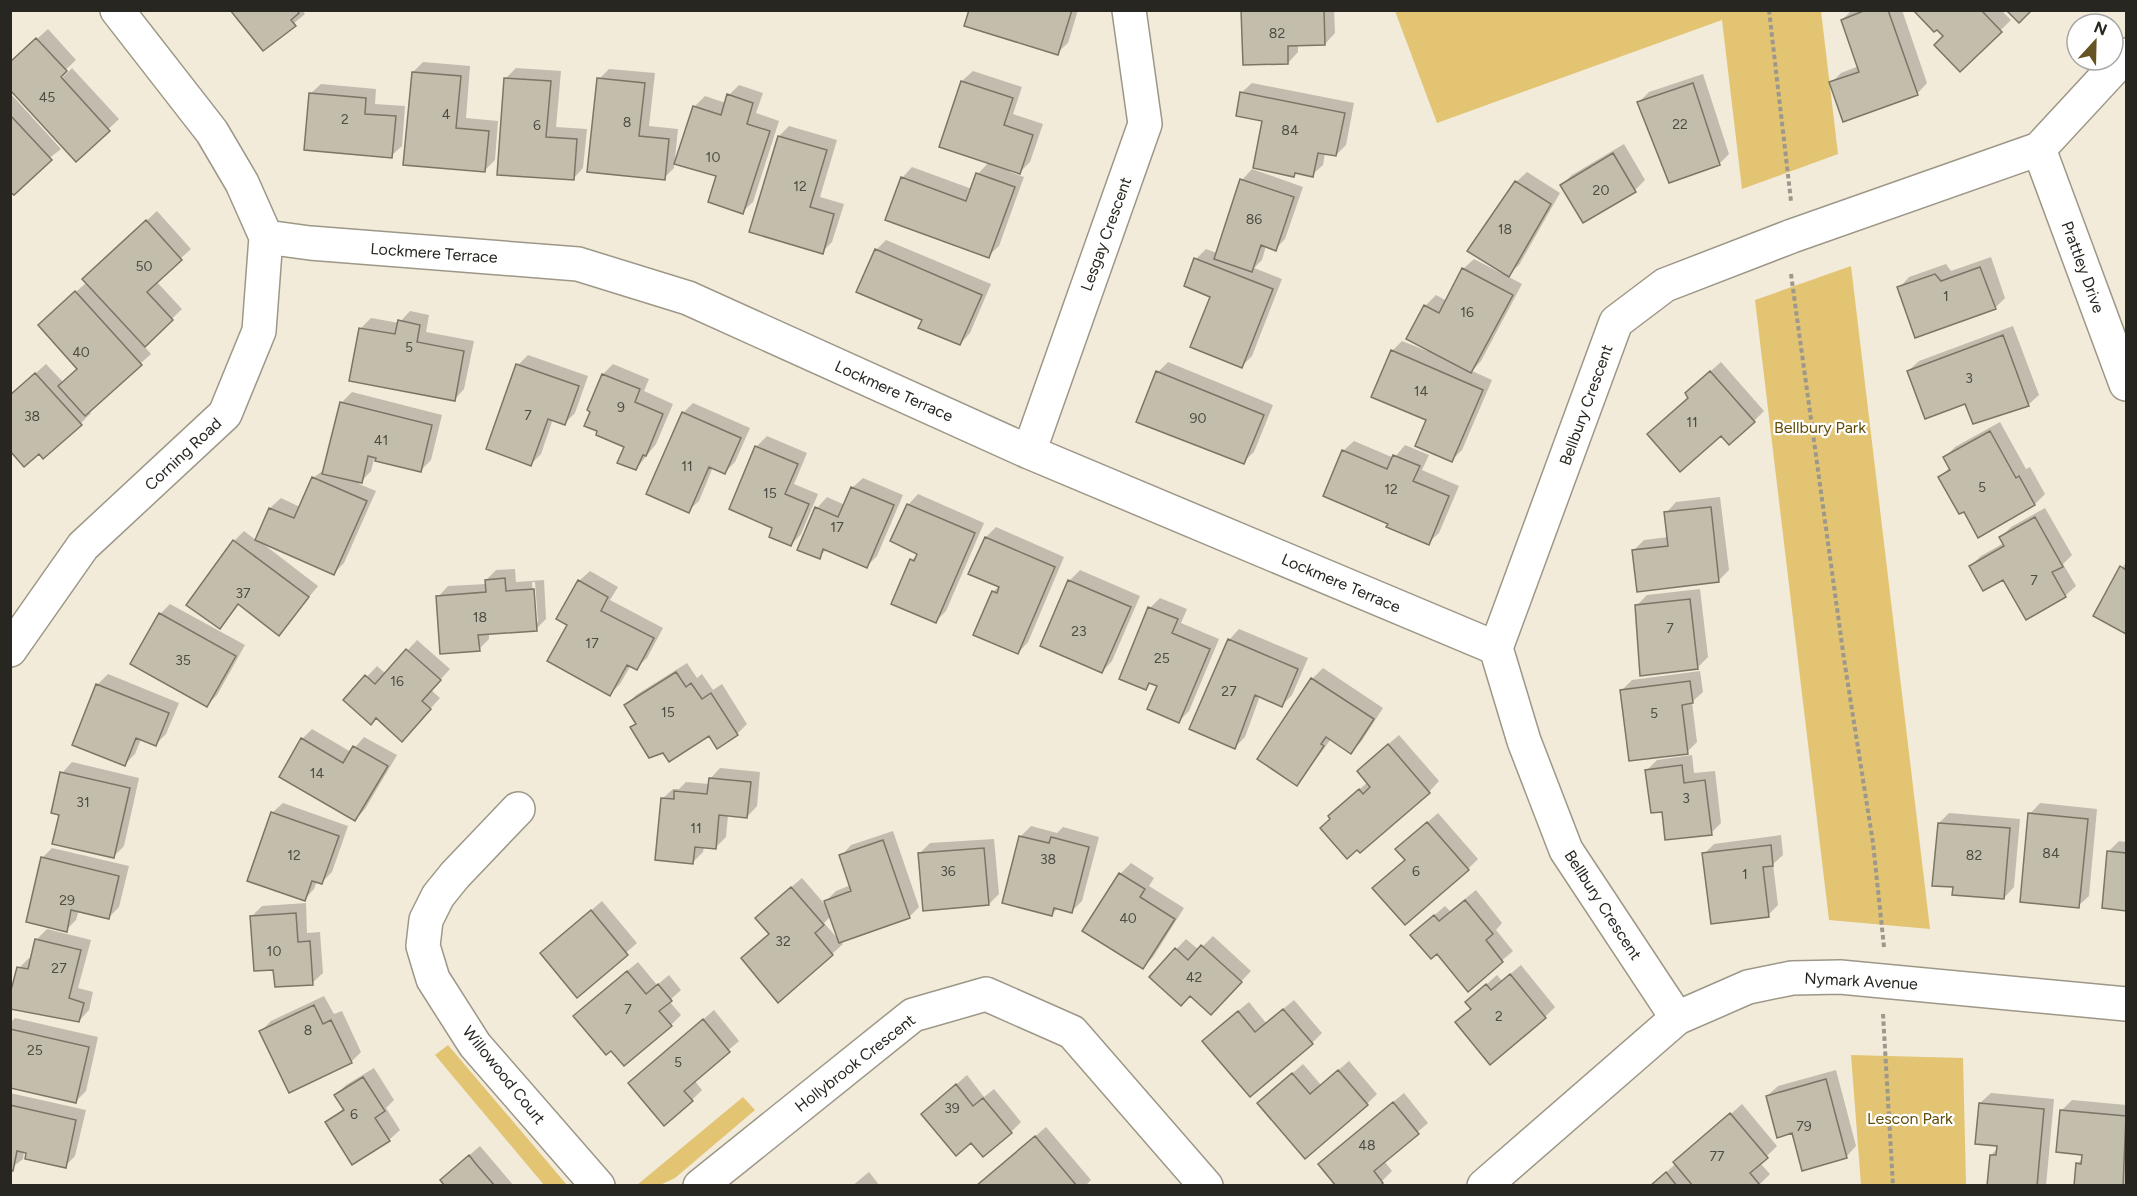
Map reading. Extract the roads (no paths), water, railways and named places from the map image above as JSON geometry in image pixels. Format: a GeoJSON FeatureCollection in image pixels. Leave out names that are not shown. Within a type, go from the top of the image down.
{"type":"FeatureCollection","features":[{"type":"Feature","properties":{"kind":"street","name":"Corning Road"},"geometry":{"type":"LineString","coordinates":[[10,650],[83,546],[225,414],[259,331],[266,237],[242,183],[212,132],[117,10]]}},
{"type":"Feature","properties":{"kind":"street","name":"Lesgay Crescent"},"geometry":{"type":"LineString","coordinates":[[1029,452],[1145,124],[1129,10]]}},
{"type":"Feature","properties":{"kind":"street","name":"Bellbury Crescent"},"geometry":{"type":"LineString","coordinates":[[1677,1018],[1566,850],[1524,741],[1496,648],[1616,322],[1665,285],[1792,236],[2039,149],[2127,55]]}},
{"type":"Feature","properties":{"kind":"street","name":"Prattley Drive"},"geometry":{"type":"LineString","coordinates":[[2039,149],[2127,384]]}},
{"type":"Feature","properties":{"kind":"street","name":"Lockmere Terrace"},"geometry":{"type":"LineString","coordinates":[[266,237],[310,243],[578,264],[688,298],[1029,452],[1496,648]]}},
{"type":"Feature","properties":{"kind":"street","name":"Willowood Court"},"geometry":{"type":"LineString","coordinates":[[518,809],[438,896],[426,920],[423,946],[433,979],[475,1045],[598,1185]]}},
{"type":"Feature","properties":{"kind":"street","name":"Nymark Avenue"},"geometry":{"type":"LineString","coordinates":[[1484,1185],[1677,1018],[1748,987],[1792,978],[1872,980],[2127,1004]]}},
{"type":"Feature","properties":{"kind":"street","name":"Hollybrook Crescent"},"geometry":{"type":"LineString","coordinates":[[700,1185],[913,1015],[986,994],[1072,1032],[1206,1185]]}},
{"type":"Feature","properties":{"kind":"park label","name":"Bellbury Park"},"geometry":{"type":"Point","coordinates":[1820,427]}},
{"type":"Feature","properties":{"kind":"park label","name":"Lescon Park"},"geometry":{"type":"Point","coordinates":[1910,1118]}}]}
